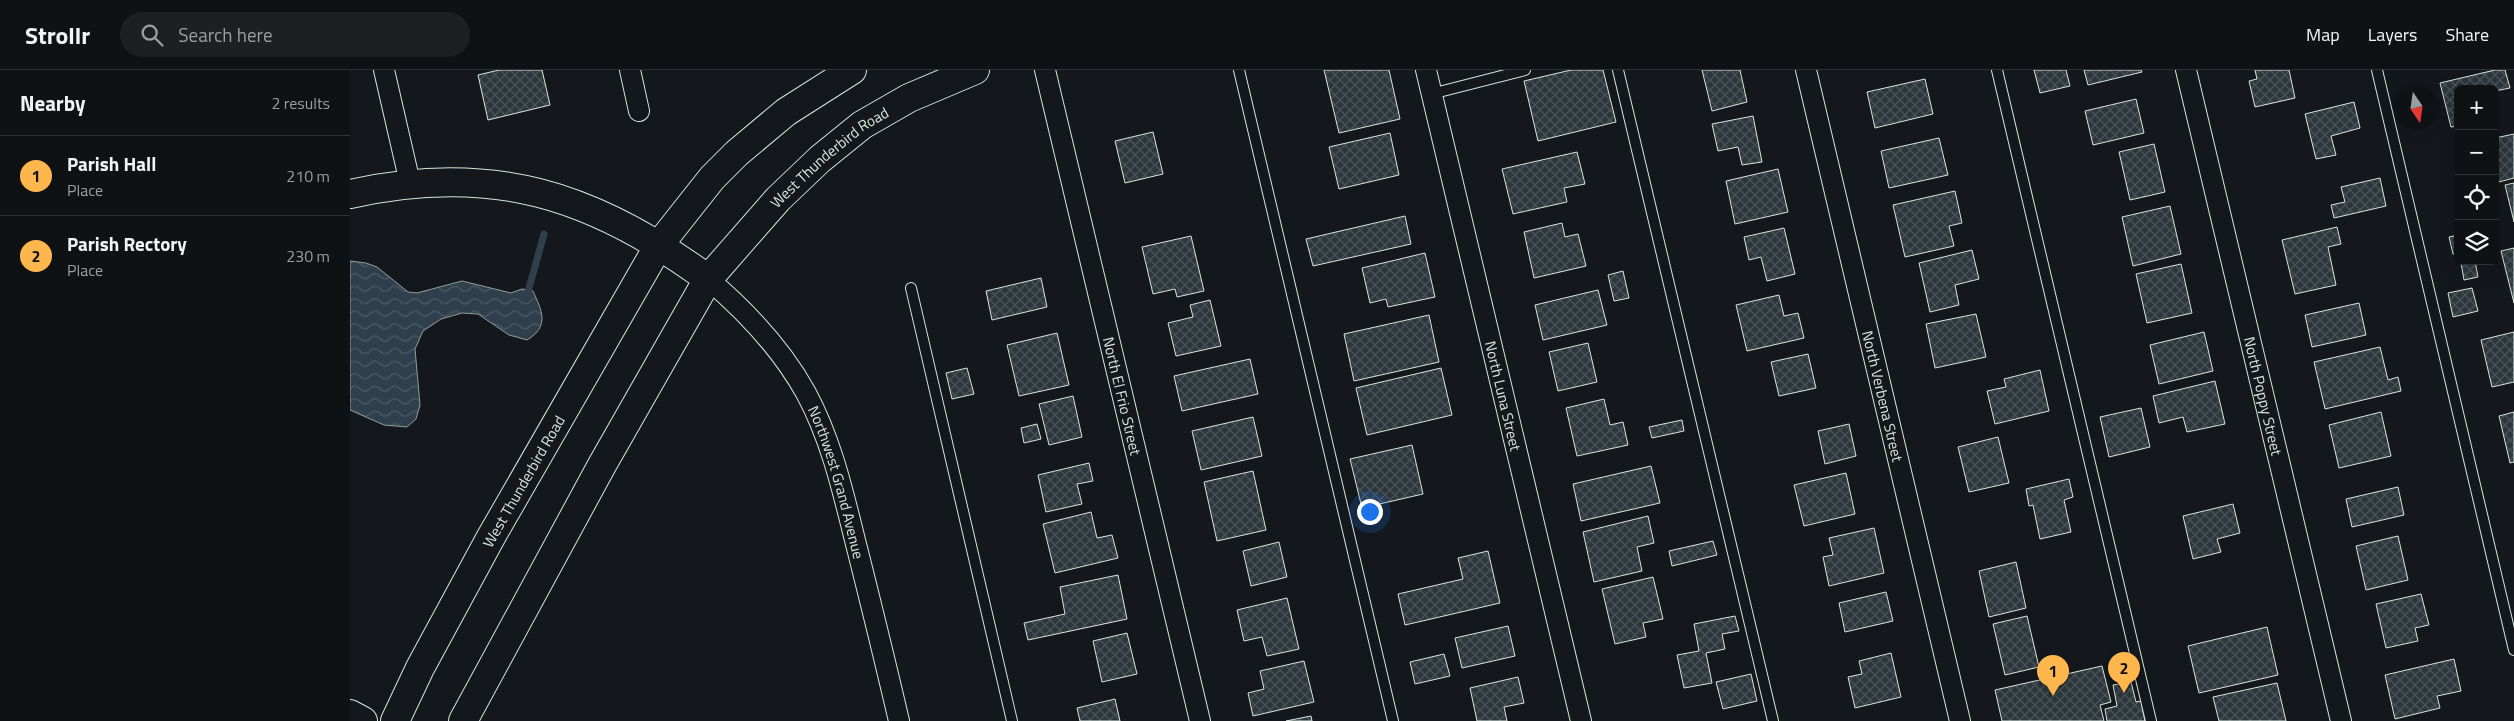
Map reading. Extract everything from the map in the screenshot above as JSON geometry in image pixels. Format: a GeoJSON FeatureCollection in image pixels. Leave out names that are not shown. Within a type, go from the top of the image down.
{"type":"FeatureCollection","features":[{"type":"Feature","properties":{"kind":"main road","name":"West Thunderbird Road"},"geometry":{"type":"LineString","coordinates":[[394,721],[420,668],[491,537],[659,245],[712,178],[737,153],[786,112],[852,70]]}},
{"type":"Feature","properties":{"kind":"main road","name":"West Thunderbird Road"},"geometry":{"type":"LineString","coordinates":[[463,721],[602,465],[708,279],[778,198],[841,142],[862,126],[909,98],[975,70]]}},
{"type":"Feature","properties":{"kind":"main road"},"geometry":{"type":"LineString","coordinates":[[350,194],[410,183],[477,183],[520,188],[584,206],[614,219],[659,245],[708,279]]}},
{"type":"Feature","properties":{"kind":"main road"},"geometry":{"type":"LineString","coordinates":[[350,714],[363,721]]}},
{"type":"Feature","properties":{"kind":"street"},"geometry":{"type":"LineString","coordinates":[[384,70],[410,183]]}},
{"type":"Feature","properties":{"kind":"street"},"geometry":{"type":"LineString","coordinates":[[630,70],[639,111]]}},
{"type":"Feature","properties":{"kind":"street","name":"North El Frio Street"},"geometry":{"type":"LineString","coordinates":[[1045,70],[1200,721]]}},
{"type":"Feature","properties":{"kind":"street","name":"North Luna Street"},"geometry":{"type":"LineString","coordinates":[[1426,70],[1581,721]]}},
{"type":"Feature","properties":{"kind":"street","name":"North Verbena Street"},"geometry":{"type":"LineString","coordinates":[[1806,70],[1960,721]]}},
{"type":"Feature","properties":{"kind":"street","name":"North Poppy Street"},"geometry":{"type":"LineString","coordinates":[[2186,70],[2341,721]]}},
{"type":"Feature","properties":{"kind":"street","name":"Northwest Grand Avenue"},"geometry":{"type":"LineString","coordinates":[[708,279],[744,310],[771,340],[806,393],[820,422],[841,480],[899,721]]}},
{"type":"Feature","properties":{"kind":"lane"},"geometry":{"type":"LineString","coordinates":[[1241,70],[1393,721]]}},
{"type":"Feature","properties":{"kind":"lane"},"geometry":{"type":"LineString","coordinates":[[1432,94],[1525,70]]}},
{"type":"Feature","properties":{"kind":"lane"},"geometry":{"type":"LineString","coordinates":[[1618,70],[1773,721]]}},
{"type":"Feature","properties":{"kind":"lane"},"geometry":{"type":"LineString","coordinates":[[1997,70],[2151,721]]}},
{"type":"Feature","properties":{"kind":"lane"},"geometry":{"type":"LineString","coordinates":[[2376,70],[2514,650]]}},
{"type":"Feature","properties":{"kind":"lane"},"geometry":{"type":"LineString","coordinates":[[911,288],[1012,721]]}},
{"type":"Feature","properties":{"kind":"water"},"geometry":{"type":"Polygon","coordinates":[[[350,261],[366,263],[377,267],[408,292],[417,293],[462,281],[511,293],[522,289],[533,291],[541,312],[541,324],[534,335],[527,340],[509,335],[478,314],[462,313],[441,319],[423,331],[415,349],[420,405],[416,419],[407,427],[384,425],[350,410],[350,261]]]}},
{"type":"Feature","properties":{"kind":"building"},"geometry":{"type":"Polygon","coordinates":[[[499,70],[542,70],[550,105],[488,120],[478,75],[499,70]]]}},
{"type":"Feature","properties":{"kind":"building"},"geometry":{"type":"Polygon","coordinates":[[[1324,70],[1389,70],[1400,119],[1339,133],[1324,70]]]}},
{"type":"Feature","properties":{"kind":"building"},"geometry":{"type":"Polygon","coordinates":[[[1571,70],[1603,70],[1616,122],[1538,141],[1524,81],[1571,70]]]}},
{"type":"Feature","properties":{"kind":"building"},"geometry":{"type":"Polygon","coordinates":[[[1702,70],[1740,70],[1747,102],[1712,111],[1702,70]]]}},
{"type":"Feature","properties":{"kind":"building"},"geometry":{"type":"Polygon","coordinates":[[[2034,70],[2066,70],[2070,86],[2040,93],[2034,70]]]}},
{"type":"Feature","properties":{"kind":"building"},"geometry":{"type":"Polygon","coordinates":[[[2084,70],[2141,70],[2142,72],[2088,85],[2084,70]]]}},
{"type":"Feature","properties":{"kind":"building"},"geometry":{"type":"Polygon","coordinates":[[[2255,70],[2289,70],[2295,98],[2255,107],[2249,81],[2257,79],[2255,70]]]}},
{"type":"Feature","properties":{"kind":"building"},"geometry":{"type":"Polygon","coordinates":[[[2495,70],[2505,70],[2510,88],[2499,90],[2499,85],[2454,85],[2454,127],[2451,127],[2440,83],[2495,70]]]}},
{"type":"Feature","properties":{"kind":"building"},"geometry":{"type":"Polygon","coordinates":[[[1925,79],[1933,114],[1875,128],[1867,92],[1925,79]]]}},
{"type":"Feature","properties":{"kind":"building"},"geometry":{"type":"Polygon","coordinates":[[[2136,99],[2144,133],[2093,145],[2085,111],[2136,99]]]}},
{"type":"Feature","properties":{"kind":"building"},"geometry":{"type":"Polygon","coordinates":[[[2354,102],[2360,128],[2331,136],[2336,155],[2316,159],[2305,114],[2354,102]]]}},
{"type":"Feature","properties":{"kind":"building"},"geometry":{"type":"Polygon","coordinates":[[[1753,116],[1762,162],[1742,165],[1738,147],[1718,151],[1712,124],[1753,116]]]}},
{"type":"Feature","properties":{"kind":"building"},"geometry":{"type":"Polygon","coordinates":[[[1153,132],[1163,174],[1125,183],[1115,141],[1153,132]]]}},
{"type":"Feature","properties":{"kind":"building"},"geometry":{"type":"Polygon","coordinates":[[[1390,133],[1399,175],[1339,189],[1329,147],[1390,133]]]}},
{"type":"Feature","properties":{"kind":"building"},"geometry":{"type":"Polygon","coordinates":[[[2514,134],[2514,178],[2499,182],[2499,175],[2499,137],[2514,134]]]}},
{"type":"Feature","properties":{"kind":"building"},"geometry":{"type":"Polygon","coordinates":[[[1939,138],[1948,175],[1889,188],[1881,151],[1939,138]]]}},
{"type":"Feature","properties":{"kind":"building"},"geometry":{"type":"Polygon","coordinates":[[[2154,144],[2165,192],[2130,200],[2119,152],[2154,144]]]}},
{"type":"Feature","properties":{"kind":"building"},"geometry":{"type":"Polygon","coordinates":[[[1577,152],[1585,184],[1564,188],[1567,202],[1513,214],[1502,169],[1577,152]]]}},
{"type":"Feature","properties":{"kind":"building"},"geometry":{"type":"Polygon","coordinates":[[[1778,169],[1788,212],[1735,224],[1726,181],[1778,169]]]}},
{"type":"Feature","properties":{"kind":"building"},"geometry":{"type":"Polygon","coordinates":[[[2380,178],[2386,206],[2334,218],[2331,205],[2345,202],[2341,187],[2380,178]]]}},
{"type":"Feature","properties":{"kind":"building"},"geometry":{"type":"Polygon","coordinates":[[[2514,183],[2514,222],[2505,185],[2514,183]]]}},
{"type":"Feature","properties":{"kind":"building"},"geometry":{"type":"Polygon","coordinates":[[[1955,191],[1962,223],[1949,226],[1954,246],[1905,257],[1893,205],[1955,191]]]}},
{"type":"Feature","properties":{"kind":"building"},"geometry":{"type":"Polygon","coordinates":[[[2170,206],[2181,254],[2133,266],[2122,217],[2170,206]]]}},
{"type":"Feature","properties":{"kind":"building"},"geometry":{"type":"Polygon","coordinates":[[[1405,216],[1411,244],[1313,266],[1306,239],[1405,216]]]}},
{"type":"Feature","properties":{"kind":"building"},"geometry":{"type":"Polygon","coordinates":[[[1562,223],[1565,237],[1578,234],[1586,266],[1534,278],[1524,232],[1562,223]]]}},
{"type":"Feature","properties":{"kind":"building"},"geometry":{"type":"Polygon","coordinates":[[[2337,227],[2341,244],[2328,247],[2336,285],[2295,294],[2282,240],[2337,227]]]}},
{"type":"Feature","properties":{"kind":"building"},"geometry":{"type":"Polygon","coordinates":[[[1784,228],[1795,274],[1767,281],[1761,257],[1749,260],[1744,237],[1784,228]]]}},
{"type":"Feature","properties":{"kind":"building"},"geometry":{"type":"Polygon","coordinates":[[[1191,236],[1204,291],[1177,297],[1175,289],[1153,294],[1142,247],[1191,236]]]}},
{"type":"Feature","properties":{"kind":"building"},"geometry":{"type":"Polygon","coordinates":[[[2454,236],[2454,254],[2453,254],[2449,237],[2454,236]]]}},
{"type":"Feature","properties":{"kind":"building"},"geometry":{"type":"Polygon","coordinates":[[[2514,248],[2514,303],[2501,251],[2514,248]]]}},
{"type":"Feature","properties":{"kind":"building"},"geometry":{"type":"Polygon","coordinates":[[[1972,250],[1979,279],[1955,285],[1959,305],[1930,312],[1919,263],[1972,250]]]}},
{"type":"Feature","properties":{"kind":"building"},"geometry":{"type":"Polygon","coordinates":[[[1425,253],[1435,297],[1388,307],[1386,299],[1370,303],[1362,268],[1425,253]]]}},
{"type":"Feature","properties":{"kind":"building"},"geometry":{"type":"Polygon","coordinates":[[[2181,264],[2192,313],[2147,323],[2136,274],[2181,264]]]}},
{"type":"Feature","properties":{"kind":"building"},"geometry":{"type":"Polygon","coordinates":[[[2461,265],[2476,265],[2478,277],[2464,280],[2461,265]]]}},
{"type":"Feature","properties":{"kind":"building"},"geometry":{"type":"Polygon","coordinates":[[[1623,271],[1629,298],[1614,301],[1608,275],[1623,271]]]}},
{"type":"Feature","properties":{"kind":"building"},"geometry":{"type":"Polygon","coordinates":[[[1041,278],[1047,307],[992,320],[986,291],[1041,278]]]}},
{"type":"Feature","properties":{"kind":"building"},"geometry":{"type":"Polygon","coordinates":[[[2472,288],[2478,311],[2453,317],[2448,293],[2472,288]]]}},
{"type":"Feature","properties":{"kind":"building"},"geometry":{"type":"Polygon","coordinates":[[[1598,290],[1607,325],[1543,340],[1535,305],[1598,290]]]}},
{"type":"Feature","properties":{"kind":"building"},"geometry":{"type":"Polygon","coordinates":[[[1779,295],[1784,316],[1798,313],[1804,338],[1747,351],[1736,305],[1779,295]]]}},
{"type":"Feature","properties":{"kind":"building"},"geometry":{"type":"Polygon","coordinates":[[[1210,300],[1221,346],[1176,356],[1168,323],[1193,317],[1190,305],[1210,300]]]}},
{"type":"Feature","properties":{"kind":"building"},"geometry":{"type":"Polygon","coordinates":[[[2359,303],[2366,335],[2312,347],[2305,315],[2359,303]]]}},
{"type":"Feature","properties":{"kind":"building"},"geometry":{"type":"Polygon","coordinates":[[[1976,314],[1986,357],[1935,368],[1926,324],[1976,314]]]}},
{"type":"Feature","properties":{"kind":"building"},"geometry":{"type":"Polygon","coordinates":[[[1429,315],[1439,362],[1354,381],[1344,334],[1429,315]]]}},
{"type":"Feature","properties":{"kind":"building"},"geometry":{"type":"Polygon","coordinates":[[[2204,332],[2213,371],[2159,384],[2150,345],[2204,332]]]}},
{"type":"Feature","properties":{"kind":"building"},"geometry":{"type":"Polygon","coordinates":[[[2514,332],[2514,382],[2492,387],[2481,340],[2514,332]]]}},
{"type":"Feature","properties":{"kind":"building"},"geometry":{"type":"Polygon","coordinates":[[[1057,333],[1069,385],[1019,396],[1007,345],[1057,333]]]}},
{"type":"Feature","properties":{"kind":"building"},"geometry":{"type":"Polygon","coordinates":[[[1588,343],[1597,382],[1558,391],[1549,352],[1588,343]]]}},
{"type":"Feature","properties":{"kind":"building"},"geometry":{"type":"Polygon","coordinates":[[[2380,347],[2388,380],[2398,377],[2401,391],[2325,409],[2314,362],[2380,347]]]}},
{"type":"Feature","properties":{"kind":"building"},"geometry":{"type":"Polygon","coordinates":[[[1808,354],[1816,388],[1779,396],[1771,362],[1808,354]]]}},
{"type":"Feature","properties":{"kind":"building"},"geometry":{"type":"Polygon","coordinates":[[[1250,359],[1258,394],[1182,411],[1174,376],[1250,359]]]}},
{"type":"Feature","properties":{"kind":"building"},"geometry":{"type":"Polygon","coordinates":[[[967,368],[974,394],[952,399],[946,373],[967,368]]]}},
{"type":"Feature","properties":{"kind":"building"},"geometry":{"type":"Polygon","coordinates":[[[1441,368],[1452,415],[1367,435],[1356,388],[1441,368]]]}},
{"type":"Feature","properties":{"kind":"building"},"geometry":{"type":"Polygon","coordinates":[[[2040,370],[2049,411],[1995,424],[1987,391],[2006,387],[2004,379],[2040,370]]]}},
{"type":"Feature","properties":{"kind":"building"},"geometry":{"type":"Polygon","coordinates":[[[2215,381],[2225,424],[2187,432],[2183,417],[2159,423],[2153,396],[2215,381]]]}},
{"type":"Feature","properties":{"kind":"building"},"geometry":{"type":"Polygon","coordinates":[[[1073,396],[1082,437],[1049,445],[1039,404],[1073,396]]]}},
{"type":"Feature","properties":{"kind":"building"},"geometry":{"type":"Polygon","coordinates":[[[1604,399],[1610,425],[1623,422],[1628,445],[1577,456],[1566,408],[1604,399]]]}},
{"type":"Feature","properties":{"kind":"building"},"geometry":{"type":"Polygon","coordinates":[[[2141,408],[2150,447],[2109,457],[2100,417],[2141,408]]]}},
{"type":"Feature","properties":{"kind":"building"},"geometry":{"type":"Polygon","coordinates":[[[2381,412],[2391,456],[2339,468],[2329,425],[2381,412]]]}},
{"type":"Feature","properties":{"kind":"building"},"geometry":{"type":"Polygon","coordinates":[[[2514,412],[2514,462],[2510,463],[2499,416],[2514,412]]]}},
{"type":"Feature","properties":{"kind":"building"},"geometry":{"type":"Polygon","coordinates":[[[1253,417],[1262,456],[1201,470],[1192,431],[1253,417]]]}},
{"type":"Feature","properties":{"kind":"building"},"geometry":{"type":"Polygon","coordinates":[[[1682,420],[1684,431],[1652,438],[1649,427],[1682,420]]]}},
{"type":"Feature","properties":{"kind":"building"},"geometry":{"type":"Polygon","coordinates":[[[1037,424],[1041,439],[1024,443],[1021,428],[1037,424]]]}},
{"type":"Feature","properties":{"kind":"building"},"geometry":{"type":"Polygon","coordinates":[[[1849,424],[1856,456],[1825,464],[1818,431],[1849,424]]]}},
{"type":"Feature","properties":{"kind":"building"},"geometry":{"type":"Polygon","coordinates":[[[1998,437],[2009,483],[1969,492],[1958,447],[1998,437]]]}},
{"type":"Feature","properties":{"kind":"building"},"geometry":{"type":"Polygon","coordinates":[[[1412,445],[1423,494],[1362,508],[1350,459],[1412,445]]]}},
{"type":"Feature","properties":{"kind":"building"},"geometry":{"type":"Polygon","coordinates":[[[1089,463],[1093,481],[1077,484],[1082,504],[1046,512],[1038,475],[1089,463]]]}},
{"type":"Feature","properties":{"kind":"building"},"geometry":{"type":"Polygon","coordinates":[[[1651,466],[1660,503],[1581,521],[1573,484],[1651,466]]]}},
{"type":"Feature","properties":{"kind":"building"},"geometry":{"type":"Polygon","coordinates":[[[1253,471],[1266,530],[1217,541],[1204,482],[1253,471]]]}},
{"type":"Feature","properties":{"kind":"building"},"geometry":{"type":"Polygon","coordinates":[[[1846,473],[1855,514],[1804,526],[1794,485],[1846,473]]]}},
{"type":"Feature","properties":{"kind":"building"},"geometry":{"type":"Polygon","coordinates":[[[2069,479],[2073,497],[2064,500],[2071,532],[2040,539],[2033,505],[2029,506],[2026,489],[2069,479]]]}},
{"type":"Feature","properties":{"kind":"building"},"geometry":{"type":"Polygon","coordinates":[[[2398,487],[2404,515],[2352,527],[2346,499],[2398,487]]]}},
{"type":"Feature","properties":{"kind":"building"},"geometry":{"type":"Polygon","coordinates":[[[2233,504],[2240,533],[2217,539],[2221,552],[2193,559],[2183,516],[2233,504]]]}},
{"type":"Feature","properties":{"kind":"building"},"geometry":{"type":"Polygon","coordinates":[[[1091,512],[1097,538],[1112,535],[1118,558],[1055,573],[1043,524],[1091,512]]]}},
{"type":"Feature","properties":{"kind":"building"},"geometry":{"type":"Polygon","coordinates":[[[1648,516],[1654,543],[1637,547],[1642,571],[1594,582],[1583,532],[1648,516]]]}},
{"type":"Feature","properties":{"kind":"building"},"geometry":{"type":"Polygon","coordinates":[[[1874,528],[1884,573],[1829,586],[1823,557],[1833,555],[1829,538],[1874,528]]]}},
{"type":"Feature","properties":{"kind":"building"},"geometry":{"type":"Polygon","coordinates":[[[2398,536],[2408,580],[2366,590],[2356,546],[2398,536]]]}},
{"type":"Feature","properties":{"kind":"building"},"geometry":{"type":"Polygon","coordinates":[[[1713,541],[1717,555],[1672,566],[1669,551],[1713,541]]]}},
{"type":"Feature","properties":{"kind":"building"},"geometry":{"type":"Polygon","coordinates":[[[1279,542],[1287,577],[1251,586],[1243,551],[1279,542]]]}},
{"type":"Feature","properties":{"kind":"building"},"geometry":{"type":"Polygon","coordinates":[[[1488,551],[1500,603],[1405,625],[1398,594],[1463,579],[1458,558],[1488,551]]]}},
{"type":"Feature","properties":{"kind":"building"},"geometry":{"type":"Polygon","coordinates":[[[2016,562],[2026,608],[1989,617],[1979,571],[2016,562]]]}},
{"type":"Feature","properties":{"kind":"building"},"geometry":{"type":"Polygon","coordinates":[[[1118,575],[1127,619],[1028,640],[1024,623],[1065,614],[1060,587],[1118,575]]]}},
{"type":"Feature","properties":{"kind":"building"},"geometry":{"type":"Polygon","coordinates":[[[1653,577],[1663,619],[1643,623],[1646,637],[1615,644],[1602,589],[1653,577]]]}},
{"type":"Feature","properties":{"kind":"building"},"geometry":{"type":"Polygon","coordinates":[[[1886,592],[1893,621],[1845,632],[1839,603],[1886,592]]]}},
{"type":"Feature","properties":{"kind":"building"},"geometry":{"type":"Polygon","coordinates":[[[2421,594],[2429,625],[2415,628],[2418,641],[2386,648],[2376,604],[2421,594]]]}},
{"type":"Feature","properties":{"kind":"building"},"geometry":{"type":"Polygon","coordinates":[[[1287,598],[1299,649],[1267,656],[1262,637],[1244,641],[1237,610],[1287,598]]]}},
{"type":"Feature","properties":{"kind":"building"},"geometry":{"type":"Polygon","coordinates":[[[1735,616],[1739,631],[1722,634],[1725,649],[1706,653],[1712,683],[1684,688],[1677,655],[1699,651],[1694,624],[1735,616]]]}},
{"type":"Feature","properties":{"kind":"building"},"geometry":{"type":"Polygon","coordinates":[[[2027,616],[2039,667],[2005,675],[1993,624],[2027,616]]]}},
{"type":"Feature","properties":{"kind":"building"},"geometry":{"type":"Polygon","coordinates":[[[1508,626],[1515,656],[1462,668],[1455,638],[1508,626]]]}},
{"type":"Feature","properties":{"kind":"building"},"geometry":{"type":"Polygon","coordinates":[[[2267,627],[2278,675],[2199,693],[2188,646],[2267,627]]]}},
{"type":"Feature","properties":{"kind":"building"},"geometry":{"type":"Polygon","coordinates":[[[1127,633],[1137,674],[1102,682],[1093,641],[1127,633]]]}},
{"type":"Feature","properties":{"kind":"building"},"geometry":{"type":"Polygon","coordinates":[[[1891,653],[1901,697],[1855,708],[1848,677],[1862,674],[1859,661],[1891,653]]]}},
{"type":"Feature","properties":{"kind":"building"},"geometry":{"type":"Polygon","coordinates":[[[1444,654],[1450,676],[1415,684],[1410,662],[1444,654]]]}},
{"type":"Feature","properties":{"kind":"building"},"geometry":{"type":"Polygon","coordinates":[[[2454,659],[2461,691],[2437,696],[2440,708],[2395,719],[2385,675],[2454,659]]]}},
{"type":"Feature","properties":{"kind":"building"},"geometry":{"type":"Polygon","coordinates":[[[1304,661],[1314,702],[1253,716],[1248,693],[1264,689],[1260,671],[1304,661]]]}},
{"type":"Feature","properties":{"kind":"building"},"geometry":{"type":"Polygon","coordinates":[[[2102,666],[2111,702],[2100,705],[2104,721],[2002,721],[1995,690],[2102,666]]]}},
{"type":"Feature","properties":{"kind":"building"},"geometry":{"type":"Polygon","coordinates":[[[1751,674],[1757,701],[1723,709],[1716,682],[1751,674]]]}},
{"type":"Feature","properties":{"kind":"building"},"geometry":{"type":"Polygon","coordinates":[[[1518,677],[1524,703],[1504,707],[1507,721],[1477,721],[1470,688],[1518,677]]]}},
{"type":"Feature","properties":{"kind":"building"},"geometry":{"type":"Polygon","coordinates":[[[2131,682],[2136,702],[2141,701],[2145,721],[2107,721],[2105,709],[2117,706],[2113,685],[2131,682]]]}},
{"type":"Feature","properties":{"kind":"building"},"geometry":{"type":"Polygon","coordinates":[[[2277,683],[2286,721],[2219,721],[2213,697],[2277,683]]]}},
{"type":"Feature","properties":{"kind":"building"},"geometry":{"type":"Polygon","coordinates":[[[1115,699],[1120,721],[1080,721],[1077,708],[1115,699]]]}},
{"type":"Feature","properties":{"kind":"building"},"geometry":{"type":"Polygon","coordinates":[[[1311,716],[1312,721],[1286,721],[1311,716]]]}},
{"type":"Feature","properties":{"kind":"waterway"},"geometry":{"type":"LineString","coordinates":[[526,299],[544,234]]}},
{"type":"Feature","properties":{"kind":"place","name":"Parish Rectory"},"geometry":{"type":"Point","coordinates":[2124,693]}},
{"type":"Feature","properties":{"kind":"place","name":"Parish Hall"},"geometry":{"type":"Point","coordinates":[2053,696]}}]}
